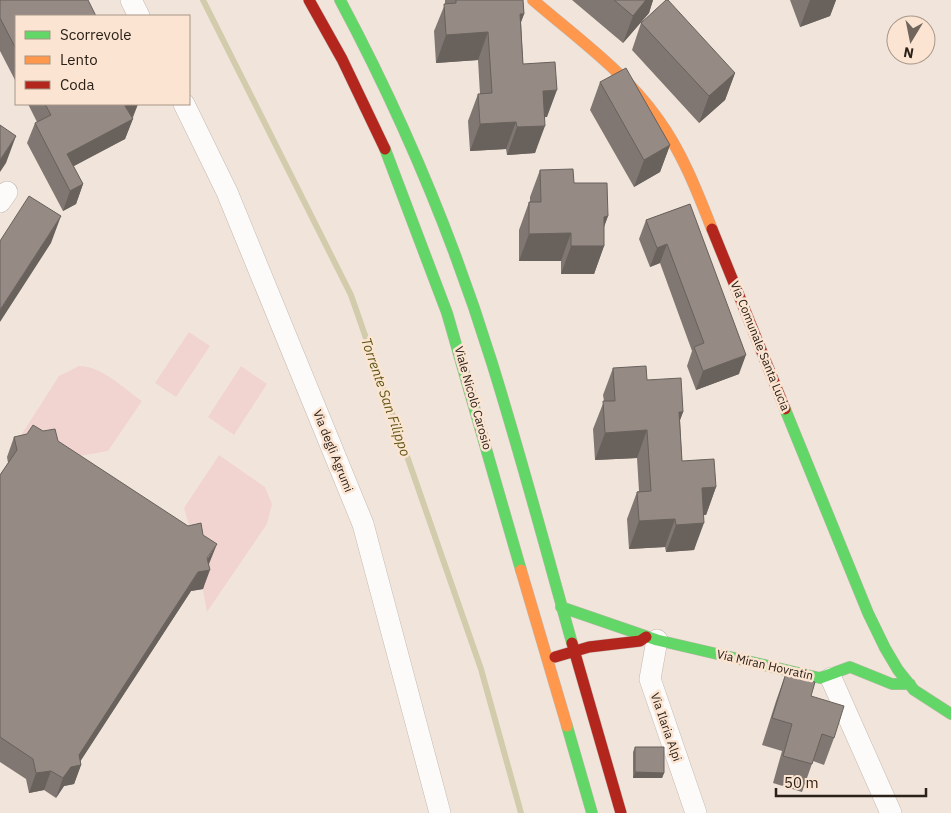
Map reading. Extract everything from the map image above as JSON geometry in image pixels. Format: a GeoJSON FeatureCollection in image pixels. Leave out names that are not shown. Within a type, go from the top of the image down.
{"type":"FeatureCollection","features":[{"type":"Feature","properties":{"kind":"main road","name":"Viale Nicolò Carosio"},"geometry":{"type":"LineString","coordinates":[[309,0],[342,59],[388,156],[447,313],[592,813]]}},
{"type":"Feature","properties":{"kind":"main road"},"geometry":{"type":"LineString","coordinates":[[340,0],[367,49],[413,147],[473,304],[492,362],[573,651],[621,813]]}},
{"type":"Feature","properties":{"kind":"main road","name":"Via Comunale Santa Lucia"},"geometry":{"type":"LineString","coordinates":[[533,0],[632,86],[652,110],[678,150],[696,189],[868,613],[892,660],[910,684],[924,697],[951,714]]}},
{"type":"Feature","properties":{"kind":"main road","name":"Via Miran Hovratin"},"geometry":{"type":"LineString","coordinates":[[561,607],[652,638],[820,678],[831,678],[840,670],[850,667],[892,684],[910,684]]}},
{"type":"Feature","properties":{"kind":"main road","name":"Via Miran Hovratin"},"geometry":{"type":"LineString","coordinates":[[548,658],[573,651],[652,638]]}},
{"type":"Feature","properties":{"kind":"street"},"geometry":{"type":"LineString","coordinates":[[131,0],[138,15]]}},
{"type":"Feature","properties":{"kind":"street","name":"Via degli Agrumi"},"geometry":{"type":"LineString","coordinates":[[184,105],[231,201],[363,524],[440,813]]}},
{"type":"Feature","properties":{"kind":"street","name":"Via Ilaria Alpi"},"geometry":{"type":"LineString","coordinates":[[652,638],[650,679],[696,813]]}},
{"type":"Feature","properties":{"kind":"street"},"geometry":{"type":"LineString","coordinates":[[831,678],[892,813]]}},
{"type":"Feature","properties":{"kind":"shaded area"},"geometry":{"type":"Polygon","coordinates":[[[189,332],[210,346],[176,397],[155,383],[189,332]]]}},
{"type":"Feature","properties":{"kind":"shaded area"},"geometry":{"type":"Polygon","coordinates":[[[79,366],[88,367],[104,374],[142,401],[108,451],[51,461],[7,457],[59,376],[79,366]]]}},
{"type":"Feature","properties":{"kind":"shaded area"},"geometry":{"type":"Polygon","coordinates":[[[241,366],[267,384],[234,435],[208,417],[241,366]]]}},
{"type":"Feature","properties":{"kind":"shaded area"},"geometry":{"type":"Polygon","coordinates":[[[219,455],[265,487],[272,504],[267,524],[207,612],[194,542],[184,508],[219,455]]]}},
{"type":"Feature","properties":{"kind":"building"},"geometry":{"type":"Polygon","coordinates":[[[0,0],[88,0],[96,15],[15,15],[15,47],[0,18],[0,0]]]}},
{"type":"Feature","properties":{"kind":"building"},"geometry":{"type":"Polygon","coordinates":[[[456,0],[523,0],[524,14],[520,14],[523,64],[555,62],[557,90],[543,91],[545,126],[517,127],[516,122],[480,124],[478,94],[492,93],[488,32],[446,35],[444,4],[456,3],[456,0]]]}},
{"type":"Feature","properties":{"kind":"building"},"geometry":{"type":"Polygon","coordinates":[[[614,0],[646,0],[633,16],[614,0]]]}},
{"type":"Feature","properties":{"kind":"building"},"geometry":{"type":"Polygon","coordinates":[[[666,0],[735,73],[709,96],[641,23],[666,0]]]}},
{"type":"Feature","properties":{"kind":"building"},"geometry":{"type":"Polygon","coordinates":[[[626,68],[670,145],[644,160],[600,82],[626,68]]]}},
{"type":"Feature","properties":{"kind":"building"},"geometry":{"type":"Polygon","coordinates":[[[46,105],[127,105],[125,106],[133,119],[67,154],[83,184],[70,191],[35,123],[51,115],[46,105]]]}},
{"type":"Feature","properties":{"kind":"building"},"geometry":{"type":"Polygon","coordinates":[[[0,125],[16,136],[0,160],[0,125]]]}},
{"type":"Feature","properties":{"kind":"building"},"geometry":{"type":"Polygon","coordinates":[[[573,169],[574,183],[607,183],[608,216],[604,217],[604,246],[571,246],[571,233],[529,234],[529,202],[541,202],[540,170],[573,169]]]}},
{"type":"Feature","properties":{"kind":"building"},"geometry":{"type":"Polygon","coordinates":[[[29,196],[61,216],[0,310],[0,241],[29,196]]]}},
{"type":"Feature","properties":{"kind":"building"},"geometry":{"type":"Polygon","coordinates":[[[690,204],[746,355],[703,371],[694,347],[704,343],[667,244],[657,248],[646,220],[690,204]]]}},
{"type":"Feature","properties":{"kind":"building"},"geometry":{"type":"Polygon","coordinates":[[[646,366],[647,380],[681,378],[683,412],[679,412],[682,461],[714,459],[716,487],[702,488],[704,523],[676,525],[675,519],[639,521],[637,492],[651,491],[647,430],[605,433],[603,401],[615,401],[613,368],[646,366]]]}},
{"type":"Feature","properties":{"kind":"building"},"geometry":{"type":"Polygon","coordinates":[[[33,425],[43,431],[55,429],[58,441],[188,526],[201,523],[203,535],[217,544],[207,558],[210,570],[198,572],[79,755],[81,765],[71,767],[63,778],[51,771],[36,773],[33,759],[0,737],[0,475],[17,450],[14,437],[27,434],[33,425]]]}},
{"type":"Feature","properties":{"kind":"building"},"geometry":{"type":"Polygon","coordinates":[[[786,673],[815,682],[811,696],[844,706],[834,738],[822,734],[812,764],[783,756],[792,724],[772,718],[786,673]]]}},
{"type":"Feature","properties":{"kind":"building"},"geometry":{"type":"Polygon","coordinates":[[[635,747],[664,747],[664,773],[635,772],[635,747]]]}},
{"type":"Feature","properties":{"kind":"waterway","name":"Torrente San Filippo"},"geometry":{"type":"LineString","coordinates":[[203,0],[351,295],[481,669],[521,813]]}},
{"type":"Feature","properties":{"kind":"traffic: fast"},"geometry":{"type":"LineString","coordinates":[[340,0],[405,133],[461,269],[503,398],[572,643]]}},
{"type":"Feature","properties":{"kind":"traffic: fast"},"geometry":{"type":"LineString","coordinates":[[385,149],[447,313],[521,570]]}},
{"type":"Feature","properties":{"kind":"traffic: fast"},"geometry":{"type":"LineString","coordinates":[[785,409],[868,613],[885,648],[898,670],[914,690],[951,714]]}},
{"type":"Feature","properties":{"kind":"traffic: fast"},"geometry":{"type":"LineString","coordinates":[[561,607],[657,640],[820,678],[850,667],[892,684],[910,684]]}},
{"type":"Feature","properties":{"kind":"traffic: fast"},"geometry":{"type":"LineString","coordinates":[[567,726],[592,813]]}},
{"type":"Feature","properties":{"kind":"traffic: slow"},"geometry":{"type":"LineString","coordinates":[[533,0],[615,70],[645,102],[667,132],[682,158],[712,229]]}},
{"type":"Feature","properties":{"kind":"traffic: slow"},"geometry":{"type":"LineString","coordinates":[[521,570],[567,726]]}},
{"type":"Feature","properties":{"kind":"traffic: jam"},"geometry":{"type":"LineString","coordinates":[[309,0],[342,59],[385,149]]}},
{"type":"Feature","properties":{"kind":"traffic: jam"},"geometry":{"type":"LineString","coordinates":[[712,229],[785,409]]}},
{"type":"Feature","properties":{"kind":"traffic: jam"},"geometry":{"type":"LineString","coordinates":[[555,657],[589,647],[640,641],[646,637]]}},
{"type":"Feature","properties":{"kind":"traffic: jam"},"geometry":{"type":"LineString","coordinates":[[572,643],[621,813]]}}]}
